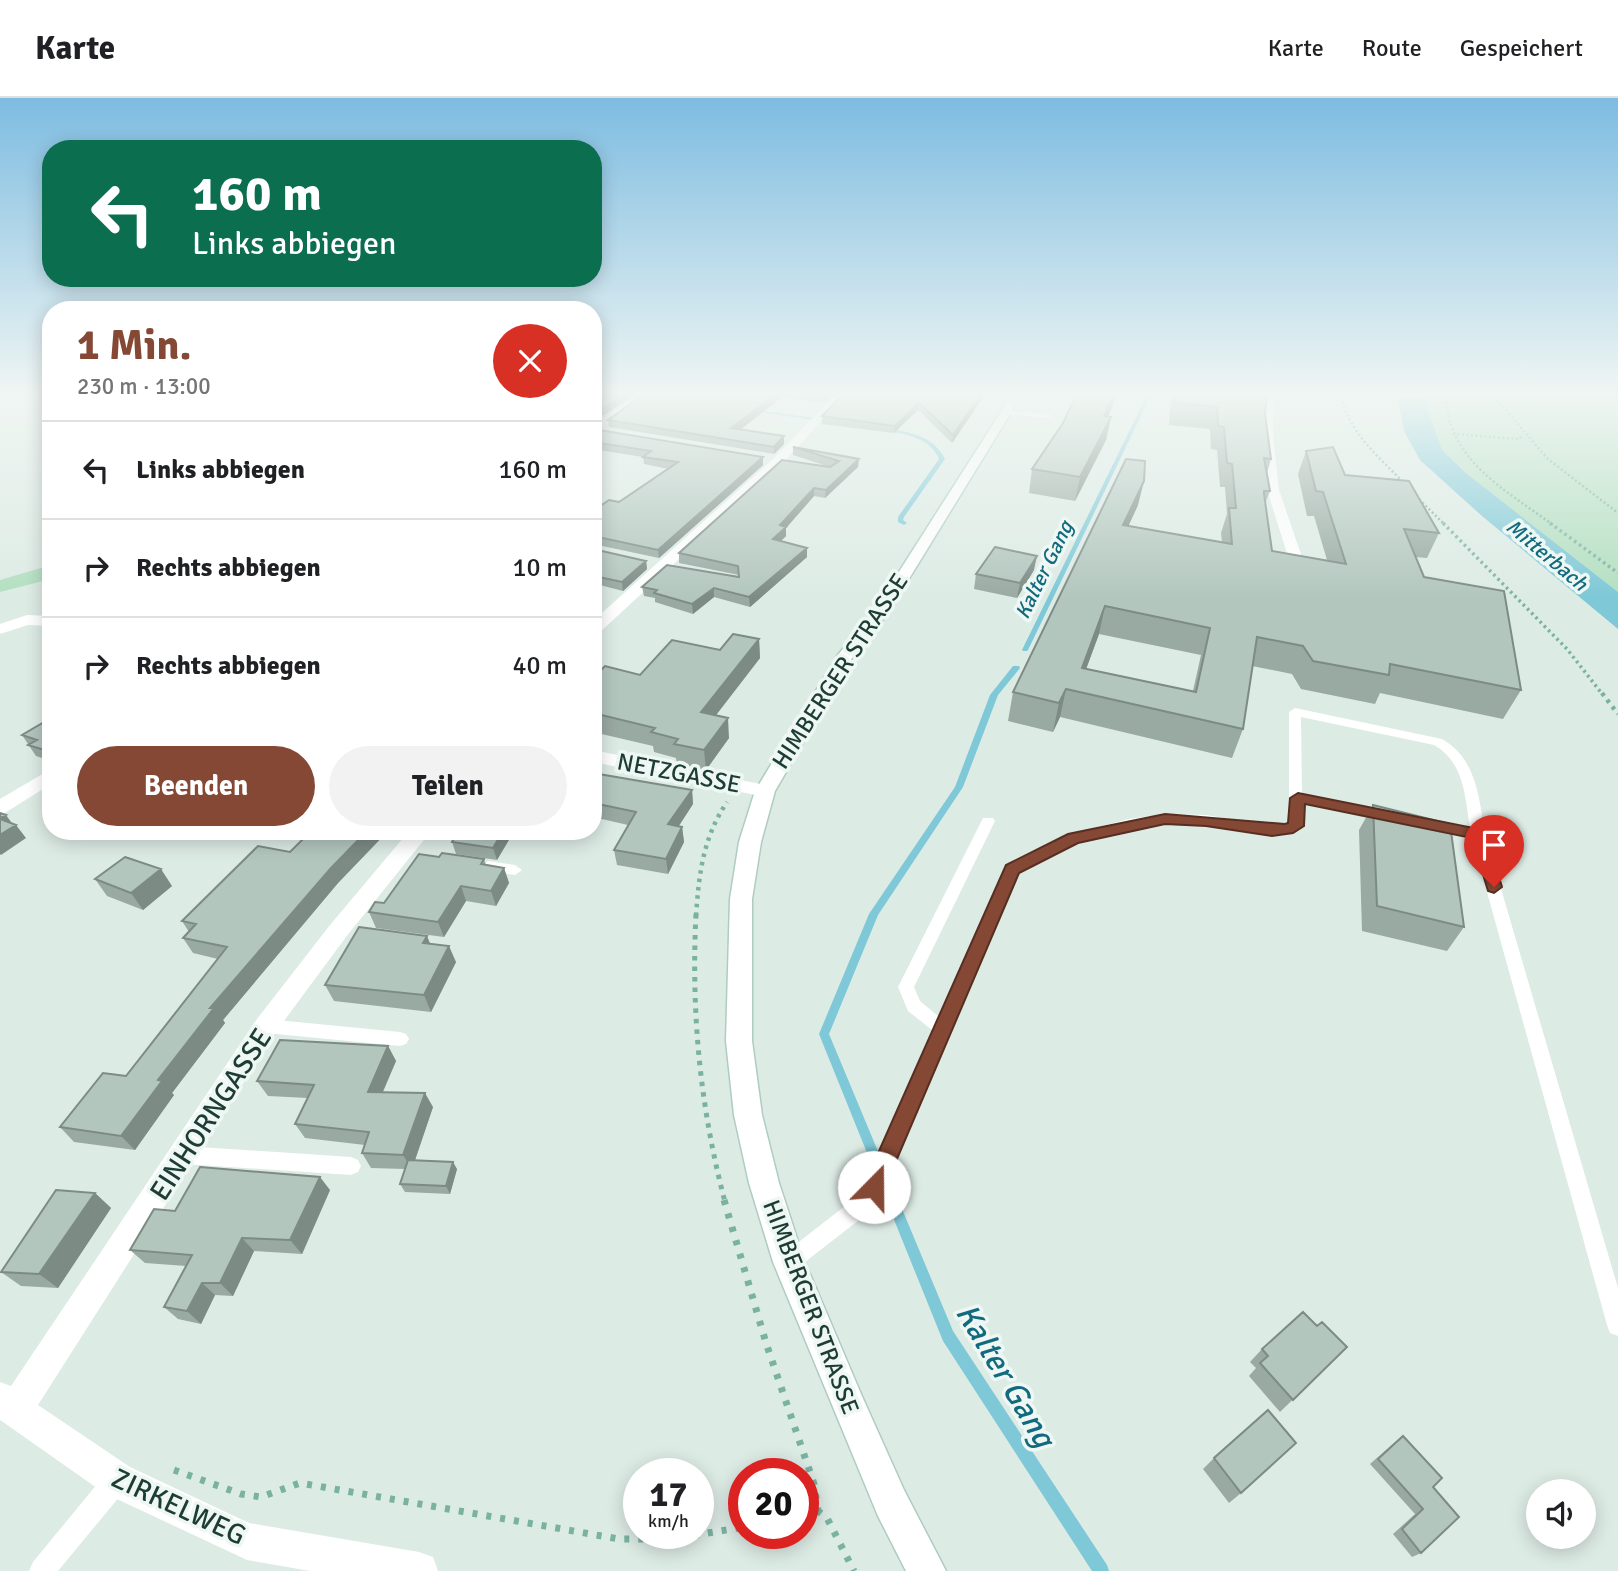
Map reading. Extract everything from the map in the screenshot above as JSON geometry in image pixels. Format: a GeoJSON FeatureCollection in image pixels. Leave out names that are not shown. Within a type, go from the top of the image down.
{"type":"FeatureCollection","features":[{"type":"Feature","properties":{"kind":"street"},"geometry":{"type":"LineString","coordinates":[[602,622],[777,462]]}},
{"type":"Feature","properties":{"kind":"street","name":"HIMBERGER STRASSE"},"geometry":{"type":"LineString","coordinates":[[927,1571],[891,1503],[789,1262],[764,1183],[748,1115],[739,1041],[738,964],[741,899],[750,842],[765,791],[845,656],[880,613],[975,462]]}},
{"type":"Feature","properties":{"kind":"street"},"geometry":{"type":"LineString","coordinates":[[1270,462],[1273,490],[1297,563]]}},
{"type":"Feature","properties":{"kind":"street"},"geometry":{"type":"LineString","coordinates":[[640,560],[687,570]]}},
{"type":"Feature","properties":{"kind":"street"},"geometry":{"type":"LineString","coordinates":[[0,629],[27,620],[42,621]]}},
{"type":"Feature","properties":{"kind":"street","name":"NETZGASSE"},"geometry":{"type":"LineString","coordinates":[[602,758],[765,791]]}},
{"type":"Feature","properties":{"kind":"street"},"geometry":{"type":"LineString","coordinates":[[0,809],[42,781]]}},
{"type":"Feature","properties":{"kind":"street","name":"EINHORNGASSE"},"geometry":{"type":"LineString","coordinates":[[8,1405],[184,1155],[266,1026],[414,847]]}},
{"type":"Feature","properties":{"kind":"street","name":"ZIRKELWEG"},"geometry":{"type":"LineString","coordinates":[[8,1405],[117,1480],[247,1541],[419,1571]]}},
{"type":"Feature","properties":{"kind":"lane"},"geometry":{"type":"LineString","coordinates":[[789,1262],[861,1206],[874,1187],[1012,869],[1073,838],[1153,821],[1206,820],[1272,831],[1288,830],[1296,826],[1298,798],[1293,720],[1295,712],[1448,746],[1462,761],[1478,834],[1618,1325]]}},
{"type":"Feature","properties":{"kind":"lane"},"geometry":{"type":"LineString","coordinates":[[1298,798],[1478,834]]}},
{"type":"Feature","properties":{"kind":"lane"},"geometry":{"type":"LineString","coordinates":[[942,1028],[918,1010],[906,995],[906,987],[988,821]]}},
{"type":"Feature","properties":{"kind":"lane"},"geometry":{"type":"LineString","coordinates":[[478,864],[516,870]]}},
{"type":"Feature","properties":{"kind":"lane"},"geometry":{"type":"LineString","coordinates":[[266,1026],[400,1039]]}},
{"type":"Feature","properties":{"kind":"lane"},"geometry":{"type":"LineString","coordinates":[[184,1155],[351,1166]]}},
{"type":"Feature","properties":{"kind":"lane"},"geometry":{"type":"LineString","coordinates":[[43,1571],[117,1480]]}},
{"type":"Feature","properties":{"kind":"path"},"geometry":{"type":"LineString","coordinates":[[1383,462],[1407,486]]}},
{"type":"Feature","properties":{"kind":"path"},"geometry":{"type":"LineString","coordinates":[[1472,462],[1482,473],[1618,573]]}},
{"type":"Feature","properties":{"kind":"path"},"geometry":{"type":"LineString","coordinates":[[1550,462],[1618,513]]}},
{"type":"Feature","properties":{"kind":"path"},"geometry":{"type":"LineString","coordinates":[[1416,496],[1567,649],[1618,714]]}},
{"type":"Feature","properties":{"kind":"path"},"geometry":{"type":"LineString","coordinates":[[1500,594],[1514,596]]}},
{"type":"Feature","properties":{"kind":"path"},"geometry":{"type":"LineString","coordinates":[[738,785],[712,822],[699,860],[692,945],[697,1044],[716,1161],[742,1264],[805,1458]]}},
{"type":"Feature","properties":{"kind":"path"},"geometry":{"type":"LineString","coordinates":[[160,1464],[241,1494],[261,1497],[300,1483],[619,1539],[672,1539],[728,1530]]}},
{"type":"Feature","properties":{"kind":"path"},"geometry":{"type":"LineString","coordinates":[[819,1512],[827,1518],[854,1571]]}},
{"type":"Feature","properties":{"kind":"green space"},"geometry":{"type":"Polygon","coordinates":[[[1454,462],[1618,462],[1618,592],[1454,462]]]}},
{"type":"Feature","properties":{"kind":"green space"},"geometry":{"type":"Polygon","coordinates":[[[42,568],[42,581],[0,592],[0,580],[42,568]]]}},
{"type":"Feature","properties":{"kind":"water","name":"Mitterbach"},"geometry":{"type":"Polygon","coordinates":[[[1422,462],[1454,462],[1618,592],[1618,629],[1482,516],[1422,462]]]}},
{"type":"Feature","properties":{"kind":"building"},"geometry":{"type":"Polygon","coordinates":[[[678,462],[758,462],[658,550],[602,538],[602,505],[609,500],[619,502],[678,462]]]}},
{"type":"Feature","properties":{"kind":"building"},"geometry":{"type":"Polygon","coordinates":[[[780,462],[830,467],[838,462],[856,462],[826,490],[814,488],[780,525],[786,527],[773,539],[807,548],[749,597],[714,588],[692,604],[642,587],[667,565],[739,577],[738,566],[679,553],[780,462]]]}},
{"type":"Feature","properties":{"kind":"building"},"geometry":{"type":"Polygon","coordinates":[[[1037,462],[1088,462],[1080,477],[1032,469],[1037,462]]]}},
{"type":"Feature","properties":{"kind":"building"},"geometry":{"type":"Polygon","coordinates":[[[1125,462],[1145,462],[1144,481],[1123,525],[1232,544],[1229,508],[1236,508],[1232,464],[1227,463],[1265,462],[1270,491],[1264,491],[1264,494],[1272,551],[1346,564],[1323,492],[1316,491],[1309,462],[1339,462],[1345,475],[1409,481],[1439,533],[1404,529],[1424,577],[1504,591],[1521,690],[1390,664],[1389,675],[1313,661],[1303,646],[1257,637],[1243,729],[1066,689],[1059,703],[1013,692],[1125,462]],[[1105,606],[1082,668],[1196,692],[1210,628],[1105,606]]]}},
{"type":"Feature","properties":{"kind":"building"},"geometry":{"type":"Polygon","coordinates":[[[995,547],[1037,556],[1020,583],[976,574],[995,547]]]}},
{"type":"Feature","properties":{"kind":"building"},"geometry":{"type":"Polygon","coordinates":[[[602,551],[646,561],[622,582],[602,578],[602,551]]]}},
{"type":"Feature","properties":{"kind":"building"},"geometry":{"type":"Polygon","coordinates":[[[733,634],[759,639],[701,712],[728,718],[704,750],[674,744],[678,739],[651,732],[655,728],[602,715],[602,669],[605,666],[640,675],[672,640],[720,650],[733,634]]]}},
{"type":"Feature","properties":{"kind":"building"},"geometry":{"type":"Polygon","coordinates":[[[42,723],[42,749],[28,745],[37,740],[22,735],[42,723]]]}},
{"type":"Feature","properties":{"kind":"building"},"geometry":{"type":"Polygon","coordinates":[[[602,775],[692,790],[668,824],[682,827],[666,859],[614,850],[636,812],[602,805],[602,775]]]}},
{"type":"Feature","properties":{"kind":"building"},"geometry":{"type":"Polygon","coordinates":[[[1373,805],[1450,824],[1464,927],[1377,906],[1373,805]]]}},
{"type":"Feature","properties":{"kind":"building"},"geometry":{"type":"Polygon","coordinates":[[[0,819],[16,825],[0,835],[0,819]]]}},
{"type":"Feature","properties":{"kind":"building"},"geometry":{"type":"Polygon","coordinates":[[[302,840],[358,840],[210,1008],[214,1008],[158,1080],[162,1081],[121,1136],[60,1127],[103,1073],[126,1076],[227,947],[183,938],[196,924],[182,921],[258,846],[290,852],[302,840]]]}},
{"type":"Feature","properties":{"kind":"building"},"geometry":{"type":"Polygon","coordinates":[[[453,840],[498,840],[493,848],[452,842],[453,840]]]}},
{"type":"Feature","properties":{"kind":"building"},"geometry":{"type":"Polygon","coordinates":[[[442,853],[484,859],[481,864],[504,868],[491,891],[461,886],[438,922],[369,912],[375,902],[384,903],[419,854],[439,857],[442,853]]]}},
{"type":"Feature","properties":{"kind":"building"},"geometry":{"type":"Polygon","coordinates":[[[125,857],[161,869],[131,893],[95,879],[125,857]]]}},
{"type":"Feature","properties":{"kind":"building"},"geometry":{"type":"Polygon","coordinates":[[[359,927],[427,936],[423,943],[449,946],[424,995],[325,985],[359,927]]]}},
{"type":"Feature","properties":{"kind":"building"},"geometry":{"type":"Polygon","coordinates":[[[280,1040],[388,1046],[368,1092],[425,1093],[403,1155],[362,1153],[369,1132],[295,1124],[314,1085],[257,1081],[280,1040]]]}},
{"type":"Feature","properties":{"kind":"building"},"geometry":{"type":"Polygon","coordinates":[[[408,1160],[453,1162],[446,1186],[400,1184],[408,1160]]]}},
{"type":"Feature","properties":{"kind":"building"},"geometry":{"type":"Polygon","coordinates":[[[200,1167],[320,1177],[290,1240],[242,1238],[220,1283],[202,1283],[187,1311],[164,1307],[192,1255],[130,1250],[154,1209],[175,1211],[200,1167]]]}},
{"type":"Feature","properties":{"kind":"building"},"geometry":{"type":"Polygon","coordinates":[[[56,1190],[95,1193],[39,1274],[1,1272],[56,1190]]]}},
{"type":"Feature","properties":{"kind":"building"},"geometry":{"type":"Polygon","coordinates":[[[1303,1312],[1317,1326],[1322,1322],[1347,1347],[1293,1400],[1260,1363],[1268,1356],[1262,1349],[1303,1312]]]}},
{"type":"Feature","properties":{"kind":"building"},"geometry":{"type":"Polygon","coordinates":[[[1268,1410],[1296,1443],[1241,1493],[1214,1458],[1268,1410]]]}},
{"type":"Feature","properties":{"kind":"building"},"geometry":{"type":"Polygon","coordinates":[[[1403,1436],[1442,1478],[1433,1487],[1459,1517],[1421,1553],[1402,1529],[1423,1509],[1378,1459],[1403,1436]]]}},
{"type":"Feature","properties":{"kind":"waterway"},"geometry":{"type":"LineString","coordinates":[[904,523],[900,521],[901,517],[940,462]]}},
{"type":"Feature","properties":{"kind":"waterway","name":"Kalter Gang"},"geometry":{"type":"LineString","coordinates":[[1025,650],[1117,462]]}},
{"type":"Feature","properties":{"kind":"waterway","name":"Kalter Gang"},"geometry":{"type":"LineString","coordinates":[[1016,668],[994,695],[959,787],[874,914],[824,1034],[948,1336],[1101,1571]]}},
{"type":"Feature","properties":{"kind":"route"},"geometry":{"type":"LineString","coordinates":[[874,1187],[1012,869],[1073,838],[1129,824],[1165,819],[1206,820],[1272,831],[1288,830],[1296,826],[1298,798],[1478,834],[1494,887]]}}]}
